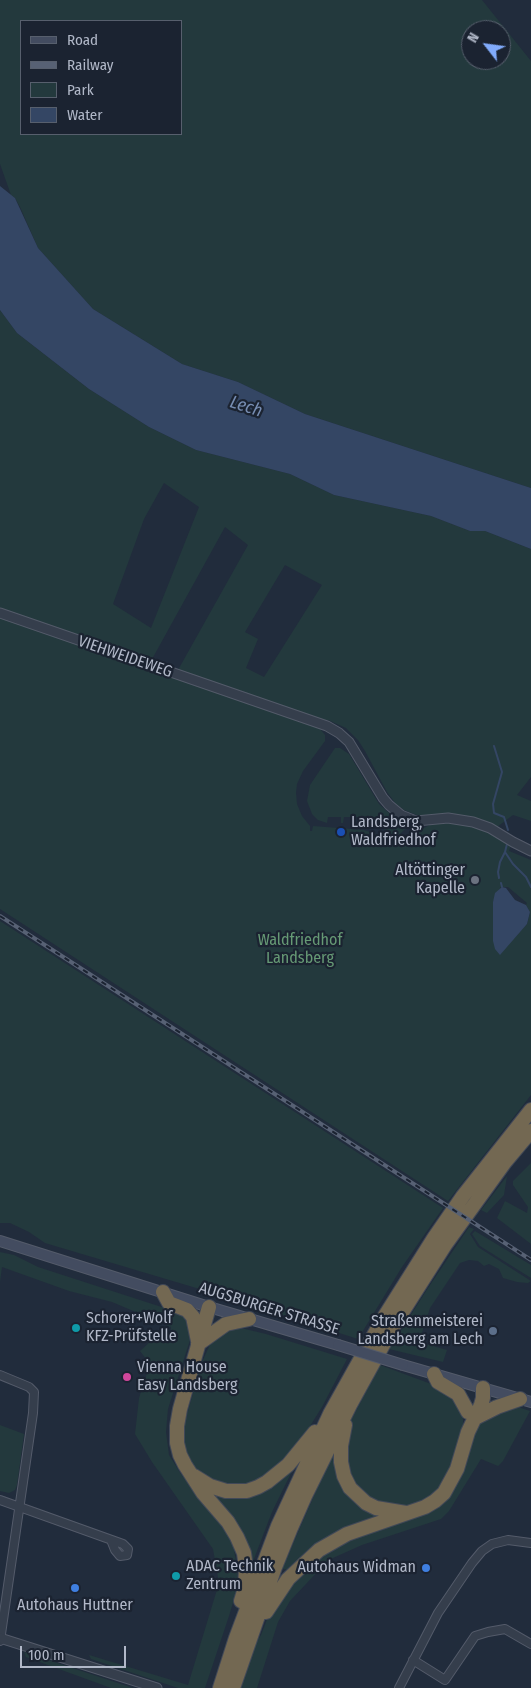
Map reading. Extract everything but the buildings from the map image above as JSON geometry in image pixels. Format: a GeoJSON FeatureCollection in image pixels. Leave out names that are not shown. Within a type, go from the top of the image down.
{"type":"FeatureCollection","features":[{"type":"Feature","properties":{"kind":"highway"},"geometry":{"type":"LineString","coordinates":[[220,1688],[236,1638],[278,1526],[330,1414],[383,1319],[434,1238],[479,1175],[531,1110]]}},
{"type":"Feature","properties":{"kind":"highway"},"geometry":{"type":"LineString","coordinates":[[233,1688],[275,1567],[301,1504],[363,1380],[394,1325],[445,1245],[505,1162],[531,1131]]}},
{"type":"Feature","properties":{"kind":"highway"},"geometry":{"type":"LineString","coordinates":[[162,1292],[169,1303],[187,1310],[193,1317],[198,1344]]}},
{"type":"Feature","properties":{"kind":"highway"},"geometry":{"type":"LineString","coordinates":[[209,1307],[180,1409],[177,1443],[180,1455],[191,1474],[203,1493],[228,1522],[244,1553],[246,1568],[245,1588],[236,1619],[236,1638]]}},
{"type":"Feature","properties":{"kind":"highway"},"geometry":{"type":"LineString","coordinates":[[198,1344],[226,1324],[249,1319]]}},
{"type":"Feature","properties":{"kind":"highway"},"geometry":{"type":"LineString","coordinates":[[434,1374],[438,1382],[458,1394],[472,1415]]}},
{"type":"Feature","properties":{"kind":"highway"},"geometry":{"type":"LineString","coordinates":[[363,1380],[345,1426],[341,1446],[341,1462],[344,1476],[350,1488],[366,1503],[384,1510],[407,1513]]}},
{"type":"Feature","properties":{"kind":"highway"},"geometry":{"type":"LineString","coordinates":[[246,1650],[280,1588],[311,1556],[346,1534],[425,1507],[436,1501],[444,1493],[457,1469],[468,1432],[476,1394],[483,1388]]}},
{"type":"Feature","properties":{"kind":"highway"},"geometry":{"type":"LineString","coordinates":[[472,1415],[525,1400]]}},
{"type":"Feature","properties":{"kind":"highway"},"geometry":{"type":"LineString","coordinates":[[191,1474],[210,1486],[226,1491],[247,1491],[258,1487],[288,1465],[330,1414]]}},
{"type":"Feature","properties":{"kind":"main road","name":"AUGSBURGER STRASSE"},"geometry":{"type":"LineString","coordinates":[[0,1241],[209,1307],[525,1400]]}},
{"type":"Feature","properties":{"kind":"street","name":"VIEHWEIDEWEG"},"geometry":{"type":"LineString","coordinates":[[0,613],[312,720],[339,733],[350,742],[384,798],[401,815],[416,822],[448,818],[473,822],[490,828],[531,851]]}},
{"type":"Feature","properties":{"kind":"street"},"geometry":{"type":"LineString","coordinates":[[0,1375],[29,1387],[34,1392],[33,1413],[0,1639],[157,1688]]}},
{"type":"Feature","properties":{"kind":"street"},"geometry":{"type":"LineString","coordinates":[[0,1500],[111,1540]]}},
{"type":"Feature","properties":{"kind":"street"},"geometry":{"type":"LineString","coordinates":[[399,1688],[448,1598],[482,1552],[492,1544],[508,1540],[531,1544]]}},
{"type":"Feature","properties":{"kind":"street"},"geometry":{"type":"LineString","coordinates":[[413,1660],[445,1680],[475,1636],[505,1629],[531,1644]]}},
{"type":"Feature","properties":{"kind":"green space"},"geometry":{"type":"Polygon","coordinates":[[[0,0],[482,0],[498,20],[461,20],[461,70],[511,70],[511,36],[531,61],[531,488],[305,414],[238,382],[182,364],[93,309],[38,248],[15,198],[11,195],[0,164],[0,0]]]}},
{"type":"Feature","properties":{"kind":"green space","name":"Waldfriedhof Landsberg"},"geometry":{"type":"Polygon","coordinates":[[[0,310],[17,333],[89,389],[149,427],[196,450],[290,474],[334,495],[431,516],[470,531],[485,531],[531,549],[531,777],[517,795],[531,801],[531,821],[513,815],[497,827],[476,818],[447,815],[422,817],[404,810],[396,804],[387,792],[358,740],[346,728],[328,720],[321,730],[325,735],[325,741],[303,771],[297,784],[297,804],[302,816],[310,826],[310,831],[312,831],[313,826],[364,830],[403,843],[413,833],[432,824],[444,822],[461,824],[492,833],[511,845],[509,851],[531,860],[531,1095],[448,1201],[0,909],[0,310]],[[164,483],[144,519],[113,604],[151,628],[199,507],[164,483]],[[225,527],[151,661],[178,670],[248,545],[225,527]],[[285,565],[245,632],[258,639],[246,668],[264,677],[322,585],[285,565]],[[501,887],[493,902],[500,954],[527,924],[530,912],[526,905],[527,903],[508,887],[501,887]]]}},
{"type":"Feature","properties":{"kind":"green space"},"geometry":{"type":"Polygon","coordinates":[[[335,748],[340,748],[349,754],[379,804],[389,813],[406,823],[407,827],[399,835],[394,836],[384,829],[386,824],[370,818],[366,818],[365,824],[363,824],[363,817],[344,817],[343,823],[341,823],[341,817],[328,817],[327,823],[318,820],[312,814],[307,801],[310,785],[335,748]]]}},
{"type":"Feature","properties":{"kind":"green space"},"geometry":{"type":"Polygon","coordinates":[[[0,921],[443,1208],[402,1267],[358,1339],[45,1243],[29,1232],[10,1223],[0,1223],[0,921]]]}},
{"type":"Feature","properties":{"kind":"green space"},"geometry":{"type":"Polygon","coordinates":[[[531,1163],[531,1244],[497,1218],[505,1201],[527,1213],[528,1207],[513,1185],[513,1181],[531,1163]]]}},
{"type":"Feature","properties":{"kind":"green space"},"geometry":{"type":"Polygon","coordinates":[[[507,1176],[504,1195],[487,1213],[481,1210],[507,1176]]]}},
{"type":"Feature","properties":{"kind":"green space"},"geometry":{"type":"Polygon","coordinates":[[[469,1227],[474,1229],[470,1234],[478,1247],[531,1281],[528,1283],[517,1282],[503,1278],[499,1269],[489,1264],[484,1266],[478,1261],[469,1260],[460,1263],[430,1308],[419,1342],[447,1350],[443,1362],[389,1349],[428,1288],[469,1227]]]}},
{"type":"Feature","properties":{"kind":"green space"},"geometry":{"type":"Polygon","coordinates":[[[475,1231],[531,1265],[531,1278],[480,1246],[472,1234],[475,1231]]]}},
{"type":"Feature","properties":{"kind":"green space"},"geometry":{"type":"Polygon","coordinates":[[[0,1252],[14,1255],[38,1267],[177,1312],[185,1318],[189,1327],[190,1340],[168,1409],[166,1432],[169,1455],[233,1544],[237,1567],[238,1586],[205,1688],[178,1688],[91,1659],[89,1655],[188,1685],[219,1583],[213,1549],[152,1462],[135,1434],[139,1398],[150,1364],[140,1351],[151,1341],[169,1343],[171,1327],[112,1302],[69,1291],[2,1267],[0,1282],[0,1252]]]}},
{"type":"Feature","properties":{"kind":"green space"},"geometry":{"type":"Polygon","coordinates":[[[233,1328],[266,1334],[347,1359],[322,1407],[285,1462],[258,1483],[227,1488],[195,1471],[190,1463],[183,1441],[183,1428],[202,1362],[213,1338],[233,1328]]]}},
{"type":"Feature","properties":{"kind":"green space"},"geometry":{"type":"Polygon","coordinates":[[[380,1365],[450,1391],[463,1412],[463,1428],[449,1472],[443,1483],[431,1498],[402,1509],[368,1500],[347,1473],[347,1428],[380,1365]]]}},
{"type":"Feature","properties":{"kind":"green space"},"geometry":{"type":"Polygon","coordinates":[[[504,1407],[518,1407],[530,1411],[503,1461],[498,1466],[481,1459],[449,1511],[441,1519],[362,1545],[333,1558],[321,1568],[290,1601],[278,1622],[257,1688],[241,1688],[252,1648],[261,1635],[271,1609],[283,1592],[327,1548],[429,1510],[472,1440],[479,1422],[504,1407]]]}},
{"type":"Feature","properties":{"kind":"green space"},"geometry":{"type":"Polygon","coordinates":[[[0,1425],[24,1434],[17,1485],[15,1490],[9,1493],[0,1491],[0,1425]]]}},
{"type":"Feature","properties":{"kind":"green space"},"geometry":{"type":"Polygon","coordinates":[[[333,1452],[336,1452],[337,1463],[384,1515],[291,1570],[282,1569],[333,1452]]]}},
{"type":"Feature","properties":{"kind":"green space"},"geometry":{"type":"Polygon","coordinates":[[[297,1461],[272,1512],[252,1564],[207,1491],[226,1496],[297,1461]]]}},
{"type":"Feature","properties":{"kind":"green space"},"geometry":{"type":"Polygon","coordinates":[[[24,1652],[133,1688],[111,1688],[26,1657],[24,1652]]]}},
{"type":"Feature","properties":{"kind":"water","name":"Lech"},"geometry":{"type":"Polygon","coordinates":[[[0,186],[15,198],[38,248],[93,309],[182,364],[238,382],[305,414],[531,488],[531,549],[485,531],[470,531],[431,516],[334,495],[290,474],[196,450],[149,427],[89,389],[17,333],[0,310],[0,186]]]}},
{"type":"Feature","properties":{"kind":"water"},"geometry":{"type":"Polygon","coordinates":[[[502,887],[506,888],[515,900],[526,905],[530,912],[527,924],[500,955],[495,949],[493,941],[493,902],[495,893],[502,887]]]}},
{"type":"Feature","properties":{"kind":"waterway"},"geometry":{"type":"LineString","coordinates":[[494,746],[502,772],[493,804],[494,813],[504,817],[508,830]]}},
{"type":"Feature","properties":{"kind":"waterway"},"geometry":{"type":"LineString","coordinates":[[507,844],[505,852],[513,864],[526,877],[531,887]]}},
{"type":"Feature","properties":{"kind":"waterway"},"geometry":{"type":"LineString","coordinates":[[499,878],[500,862],[505,852]]}},
{"type":"Feature","properties":{"kind":"waterway"},"geometry":{"type":"LineString","coordinates":[[501,883],[502,887]]}},
{"type":"Feature","properties":{"kind":"railway"},"geometry":{"type":"LineString","coordinates":[[0,916],[531,1260]]}},
{"type":"Feature","properties":{"kind":"place","name":"Landsberg, Waldfriedhof"},"geometry":{"type":"Point","coordinates":[341,832]}},
{"type":"Feature","properties":{"kind":"place","name":"Altöttinger Kapelle"},"geometry":{"type":"Point","coordinates":[475,880]}},
{"type":"Feature","properties":{"kind":"place","name":"Schorer+Wolf KFZ-Prüfstelle"},"geometry":{"type":"Point","coordinates":[76,1328]}},
{"type":"Feature","properties":{"kind":"place","name":"Straßenmeisterei Landsberg am Lech"},"geometry":{"type":"Point","coordinates":[493,1331]}},
{"type":"Feature","properties":{"kind":"place","name":"Vienna House Easy Landsberg"},"geometry":{"type":"Point","coordinates":[127,1377]}},
{"type":"Feature","properties":{"kind":"place","name":"Autohaus Widman"},"geometry":{"type":"Point","coordinates":[426,1568]}},
{"type":"Feature","properties":{"kind":"place","name":"ADAC Technik Zentrum"},"geometry":{"type":"Point","coordinates":[176,1576]}},
{"type":"Feature","properties":{"kind":"place","name":"Autohaus Huttner"},"geometry":{"type":"Point","coordinates":[75,1588]}}]}
